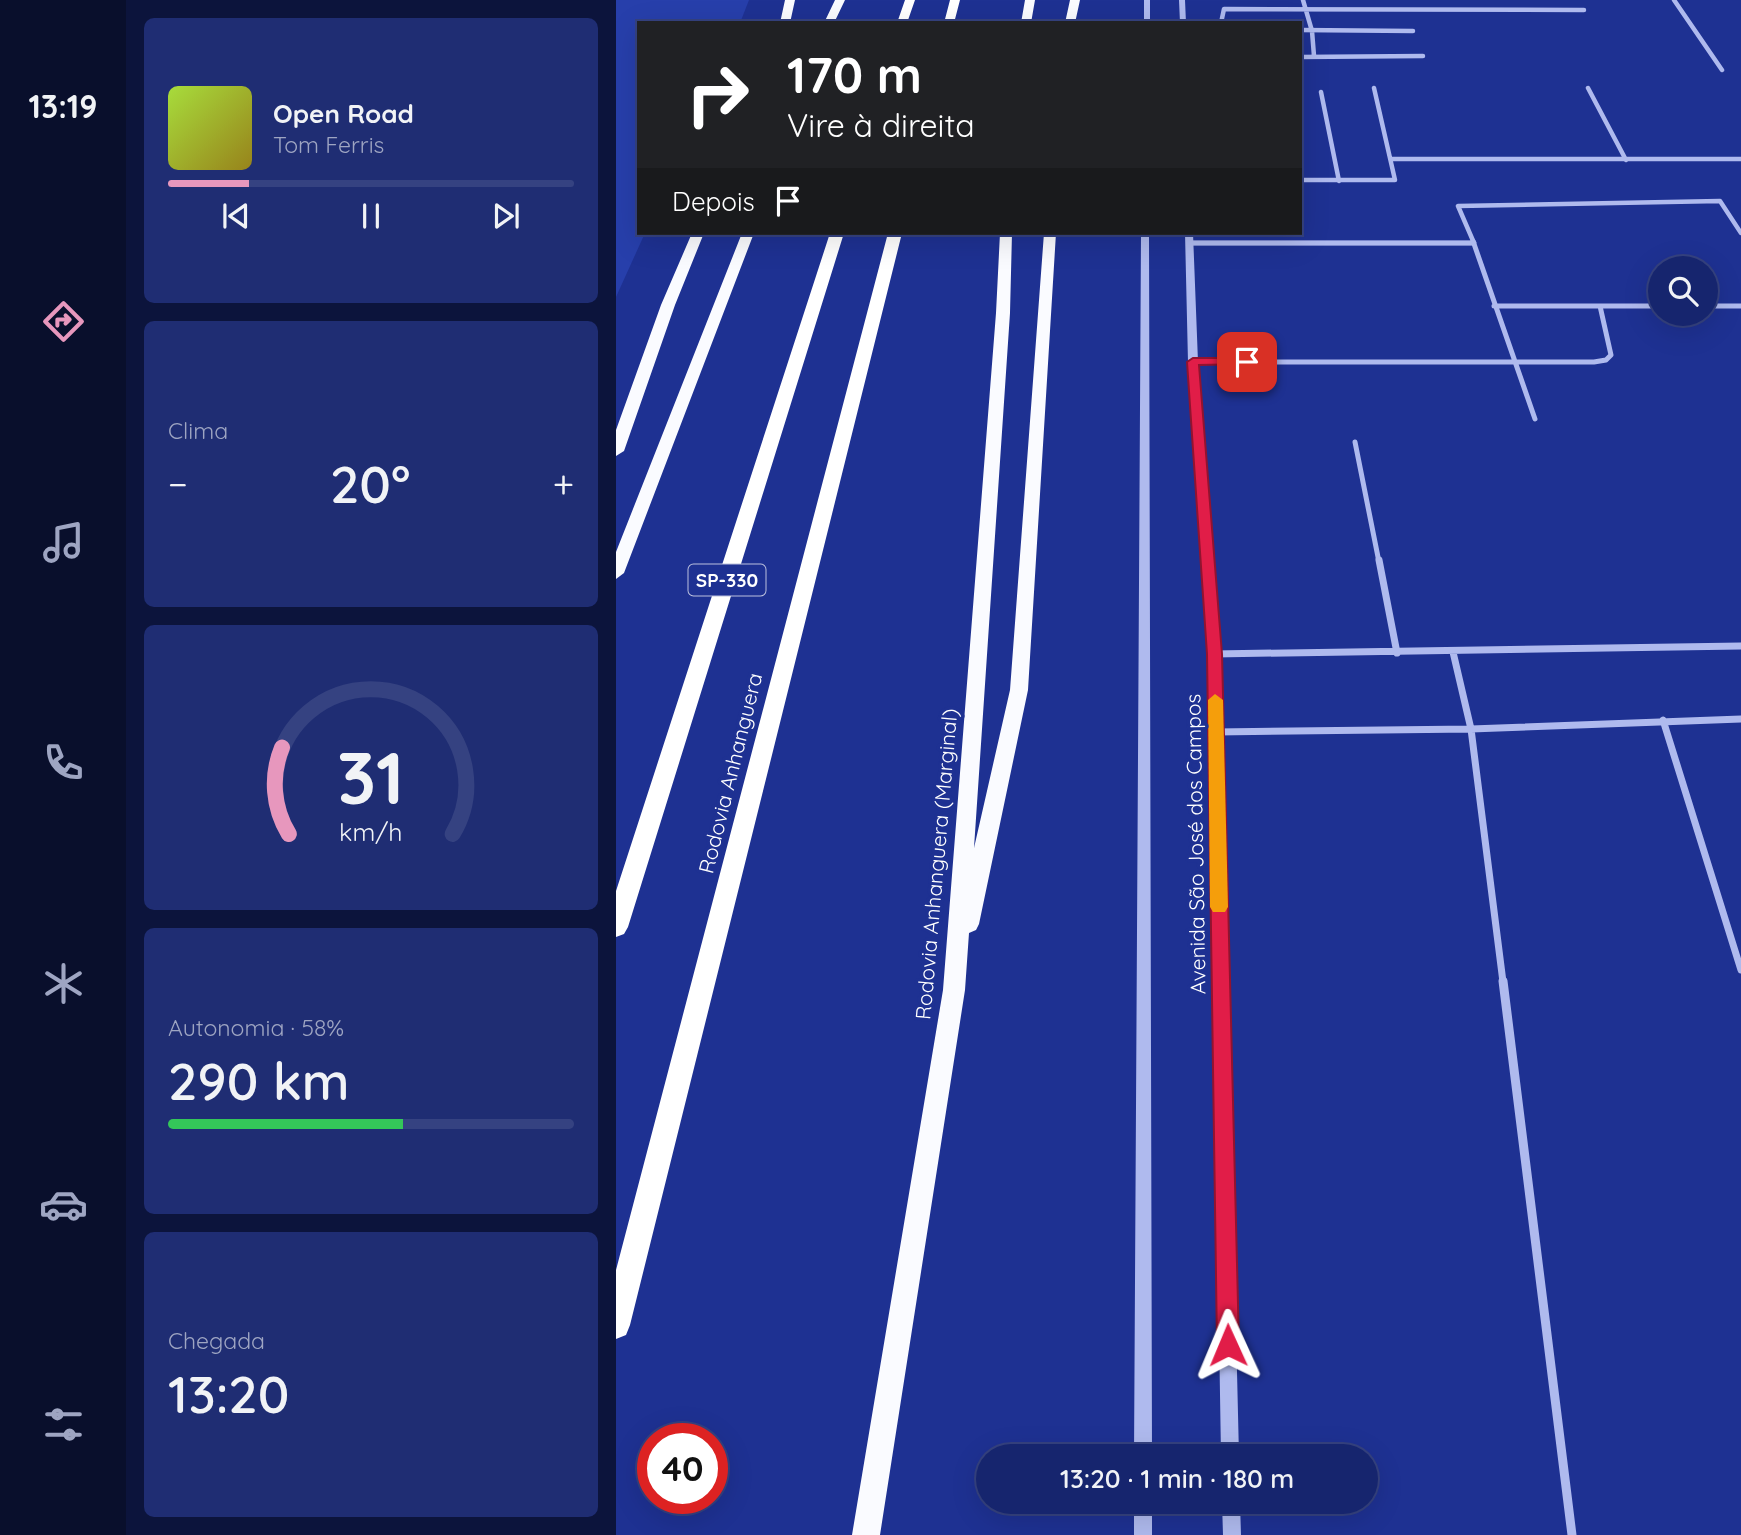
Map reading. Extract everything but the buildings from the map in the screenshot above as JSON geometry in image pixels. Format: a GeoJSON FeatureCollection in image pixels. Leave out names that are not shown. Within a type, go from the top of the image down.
{"type":"FeatureCollection","features":[{"type":"Feature","properties":{"kind":"highway"},"geometry":{"type":"LineString","coordinates":[[785,21],[790,0]]}},
{"type":"Feature","properties":{"kind":"highway"},"geometry":{"type":"LineString","coordinates":[[830,21],[840,0]]}},
{"type":"Feature","properties":{"kind":"highway"},"geometry":{"type":"LineString","coordinates":[[903,21],[910,0]]}},
{"type":"Feature","properties":{"kind":"highway"},"geometry":{"type":"LineString","coordinates":[[949,21],[954,0]]}},
{"type":"Feature","properties":{"kind":"highway"},"geometry":{"type":"LineString","coordinates":[[1026,21],[1030,0]]}},
{"type":"Feature","properties":{"kind":"highway"},"geometry":{"type":"LineString","coordinates":[[1070,21],[1075,0]]}},
{"type":"Feature","properties":{"kind":"highway"},"geometry":{"type":"LineString","coordinates":[[616,451],[668,305],[697,235]]}},
{"type":"Feature","properties":{"kind":"highway"},"geometry":{"type":"LineString","coordinates":[[616,573],[747,235]]}},
{"type":"Feature","properties":{"kind":"highway","name":"SP-330"},"geometry":{"type":"LineString","coordinates":[[616,927],[836,235]]}},
{"type":"Feature","properties":{"kind":"highway","name":"Rodovia Anhanguera"},"geometry":{"type":"LineString","coordinates":[[616,1325],[894,235]]}},
{"type":"Feature","properties":{"kind":"highway","name":"Rodovia Anhanguera (Marginal)"},"geometry":{"type":"LineString","coordinates":[[866,1535],[954,990],[1003,313],[1006,235]]}},
{"type":"Feature","properties":{"kind":"highway"},"geometry":{"type":"LineString","coordinates":[[954,990],[1019,690],[1050,235]]}},
{"type":"Feature","properties":{"kind":"street"},"geometry":{"type":"LineString","coordinates":[[1147,0],[1147,21]]}},
{"type":"Feature","properties":{"kind":"street"},"geometry":{"type":"LineString","coordinates":[[1182,0],[1183,21]]}},
{"type":"Feature","properties":{"kind":"street"},"geometry":{"type":"LineString","coordinates":[[1303,0],[1312,30],[1314,57]]}},
{"type":"Feature","properties":{"kind":"street"},"geometry":{"type":"LineString","coordinates":[[1674,0],[1721,70]]}},
{"type":"Feature","properties":{"kind":"street"},"geometry":{"type":"LineString","coordinates":[[1221,21],[1224,9],[1584,10]]}},
{"type":"Feature","properties":{"kind":"street"},"geometry":{"type":"LineString","coordinates":[[1302,30],[1413,31]]}},
{"type":"Feature","properties":{"kind":"street"},"geometry":{"type":"LineString","coordinates":[[1302,57],[1423,56]]}},
{"type":"Feature","properties":{"kind":"street"},"geometry":{"type":"LineString","coordinates":[[1302,180],[1395,180],[1374,88]]}},
{"type":"Feature","properties":{"kind":"street"},"geometry":{"type":"LineString","coordinates":[[1588,88],[1626,160]]}},
{"type":"Feature","properties":{"kind":"street"},"geometry":{"type":"LineString","coordinates":[[1321,92],[1339,181]]}},
{"type":"Feature","properties":{"kind":"street"},"geometry":{"type":"LineString","coordinates":[[1392,159],[1741,159]]}},
{"type":"Feature","properties":{"kind":"street"},"geometry":{"type":"LineString","coordinates":[[1535,419],[1474,243],[1458,205],[1720,201],[1741,233]]}},
{"type":"Feature","properties":{"kind":"street"},"geometry":{"type":"LineString","coordinates":[[1143,1444],[1145,235]]}},
{"type":"Feature","properties":{"kind":"street"},"geometry":{"type":"LineString","coordinates":[[1189,238],[1474,243]]}},
{"type":"Feature","properties":{"kind":"street","name":"Avenida São José dos Campos"},"geometry":{"type":"LineString","coordinates":[[1189,238],[1193,362],[1214,654],[1230,1444]]}},
{"type":"Feature","properties":{"kind":"street"},"geometry":{"type":"LineString","coordinates":[[1494,306],[1648,306]]}},
{"type":"Feature","properties":{"kind":"street"},"geometry":{"type":"LineString","coordinates":[[1193,362],[1594,362],[1606,360],[1611,355],[1600,306]]}},
{"type":"Feature","properties":{"kind":"street"},"geometry":{"type":"LineString","coordinates":[[1718,306],[1741,306]]}},
{"type":"Feature","properties":{"kind":"street"},"geometry":{"type":"LineString","coordinates":[[1355,442],[1397,653]]}},
{"type":"Feature","properties":{"kind":"street"},"geometry":{"type":"LineString","coordinates":[[1214,654],[1741,646]]}},
{"type":"Feature","properties":{"kind":"street"},"geometry":{"type":"LineString","coordinates":[[1453,652],[1471,729],[1572,1535]]}},
{"type":"Feature","properties":{"kind":"street"},"geometry":{"type":"LineString","coordinates":[[1216,732],[1471,729],[1741,719]]}},
{"type":"Feature","properties":{"kind":"street"},"geometry":{"type":"LineString","coordinates":[[1663,720],[1741,970]]}},
{"type":"Feature","properties":{"kind":"street"},"geometry":{"type":"LineString","coordinates":[[1143,1514],[1143,1535]]}},
{"type":"Feature","properties":{"kind":"street"},"geometry":{"type":"LineString","coordinates":[[1231,1514],[1232,1535]]}},
{"type":"Feature","properties":{"kind":"shaded area"},"geometry":{"type":"Polygon","coordinates":[[[616,0],[749,0],[741,21],[637,21],[637,235],[644,235],[616,297],[616,0]]]}},
{"type":"Feature","properties":{"kind":"slow traffic"},"geometry":{"type":"LineString","coordinates":[[1215,700],[1219,907]]}},
{"type":"Feature","properties":{"kind":"route"},"geometry":{"type":"LineString","coordinates":[[1228,1345],[1214,654],[1193,362],[1247,362]]}}]}
